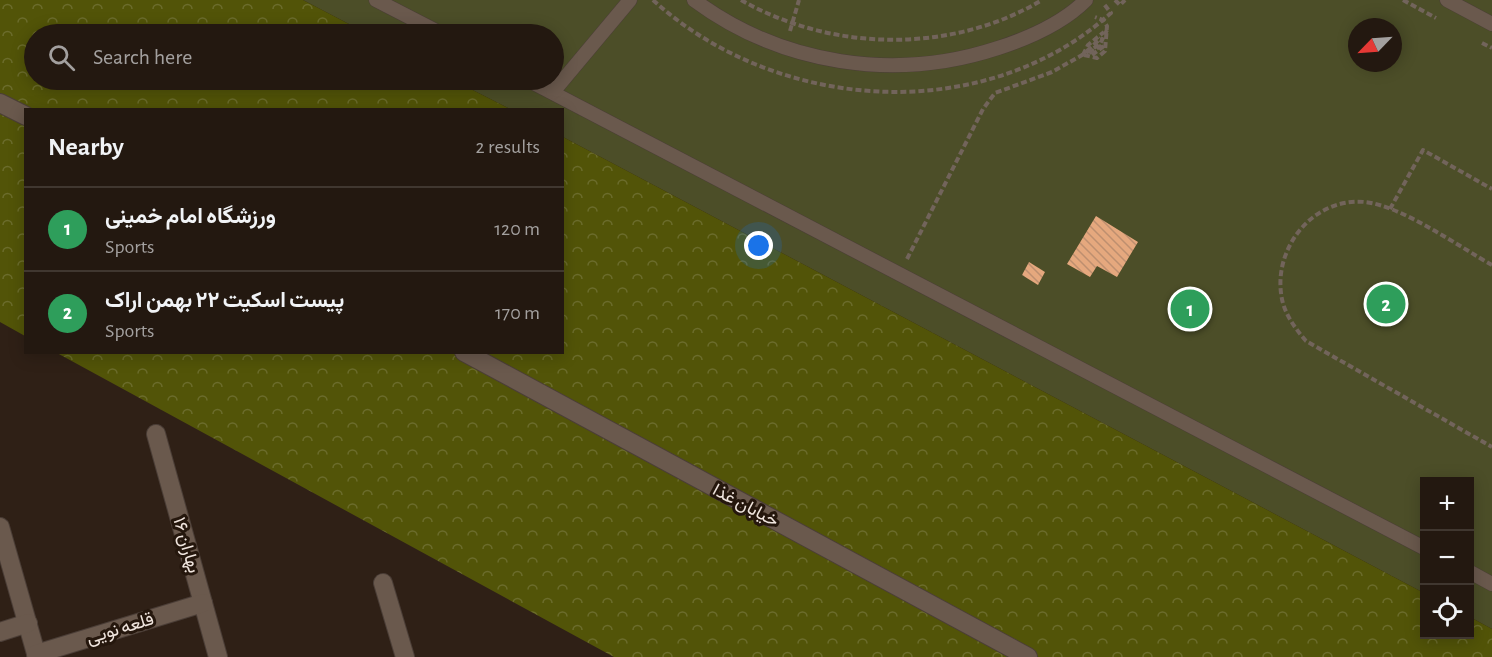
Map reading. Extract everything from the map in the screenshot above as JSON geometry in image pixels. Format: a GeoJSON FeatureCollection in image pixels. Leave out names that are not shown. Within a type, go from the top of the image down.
{"type":"FeatureCollection","features":[{"type":"Feature","properties":{"kind":"street"},"geometry":{"type":"LineString","coordinates":[[0,103],[24,115]]}},
{"type":"Feature","properties":{"kind":"street","name":"خیابان غذا"},"geometry":{"type":"LineString","coordinates":[[468,354],[1028,657]]}},
{"type":"Feature","properties":{"kind":"street","name":"بهاران ۱۶"},"geometry":{"type":"LineString","coordinates":[[156,434],[218,657]]}},
{"type":"Feature","properties":{"kind":"street"},"geometry":{"type":"LineString","coordinates":[[0,527],[37,655]]}},
{"type":"Feature","properties":{"kind":"street"},"geometry":{"type":"LineString","coordinates":[[383,584],[405,657]]}},
{"type":"Feature","properties":{"kind":"street","name":"قلعه نویی"},"geometry":{"type":"LineString","coordinates":[[37,655],[203,603]]}},
{"type":"Feature","properties":{"kind":"street"},"geometry":{"type":"LineString","coordinates":[[0,632],[28,623]]}},
{"type":"Feature","properties":{"kind":"lane"},"geometry":{"type":"LineString","coordinates":[[376,0],[423,24]]}},
{"type":"Feature","properties":{"kind":"lane"},"geometry":{"type":"LineString","coordinates":[[564,79],[630,0]]}},
{"type":"Feature","properties":{"kind":"lane"},"geometry":{"type":"LineString","coordinates":[[694,0],[741,30],[773,44],[829,60],[875,66],[922,64],[979,54],[1044,30],[1075,11],[1086,0]]}},
{"type":"Feature","properties":{"kind":"lane"},"geometry":{"type":"LineString","coordinates":[[1448,0],[1492,24]]}},
{"type":"Feature","properties":{"kind":"lane"},"geometry":{"type":"LineString","coordinates":[[549,90],[1420,545]]}},
{"type":"Feature","properties":{"kind":"lane"},"geometry":{"type":"LineString","coordinates":[[1474,574],[1492,584]]}},
{"type":"Feature","properties":{"kind":"path"},"geometry":{"type":"LineString","coordinates":[[741,0],[782,20],[813,30],[876,40],[930,38],[972,30],[1003,20],[1042,0]]}},
{"type":"Feature","properties":{"kind":"path"},"geometry":{"type":"LineString","coordinates":[[1115,0],[1120,5],[1125,0]]}},
{"type":"Feature","properties":{"kind":"path"},"geometry":{"type":"LineString","coordinates":[[900,274],[983,108],[995,93],[1052,72],[1083,55],[1100,44],[1107,30],[1106,51],[1097,58],[1083,55]]}},
{"type":"Feature","properties":{"kind":"path"},"geometry":{"type":"LineString","coordinates":[[1390,209],[1423,150],[1492,189]]}},
{"type":"Feature","properties":{"kind":"path"},"geometry":{"type":"LineString","coordinates":[[1491,263],[1390,209],[1364,202],[1346,203],[1313,216],[1300,228],[1283,259],[1281,295],[1286,312],[1306,341],[1492,447]]}},
{"type":"Feature","properties":{"kind":"green space"},"geometry":{"type":"Polygon","coordinates":[[[0,0],[303,0],[349,24],[24,24],[24,90],[473,90],[508,108],[24,108],[24,335],[0,322],[0,0]]]}},
{"type":"Feature","properties":{"kind":"green space"},"geometry":{"type":"Polygon","coordinates":[[[303,0],[1492,0],[1492,629],[1474,619],[1474,477],[1420,477],[1420,591],[564,138],[564,108],[508,108],[473,90],[564,90],[564,24],[349,24],[303,0]]]}},
{"type":"Feature","properties":{"kind":"green space"},"geometry":{"type":"Polygon","coordinates":[[[564,138],[1420,591],[1420,639],[1474,639],[1474,619],[1492,629],[1492,657],[614,657],[59,354],[564,354],[564,138]]]}},
{"type":"Feature","properties":{"kind":"building"},"geometry":{"type":"Polygon","coordinates":[[[1096,216],[1138,242],[1117,277],[1097,266],[1090,277],[1067,264],[1096,216]]]}},
{"type":"Feature","properties":{"kind":"building"},"geometry":{"type":"Polygon","coordinates":[[[1029,262],[1045,272],[1038,285],[1022,275],[1029,262]]]}},
{"type":"Feature","properties":{"kind":"place","name":"پیست اسکیت ۲۲ بهمن اراک"},"geometry":{"type":"Point","coordinates":[1386,304]}},
{"type":"Feature","properties":{"kind":"place","name":"ورزشگاه امام خمینی"},"geometry":{"type":"Point","coordinates":[1190,309]}}]}
